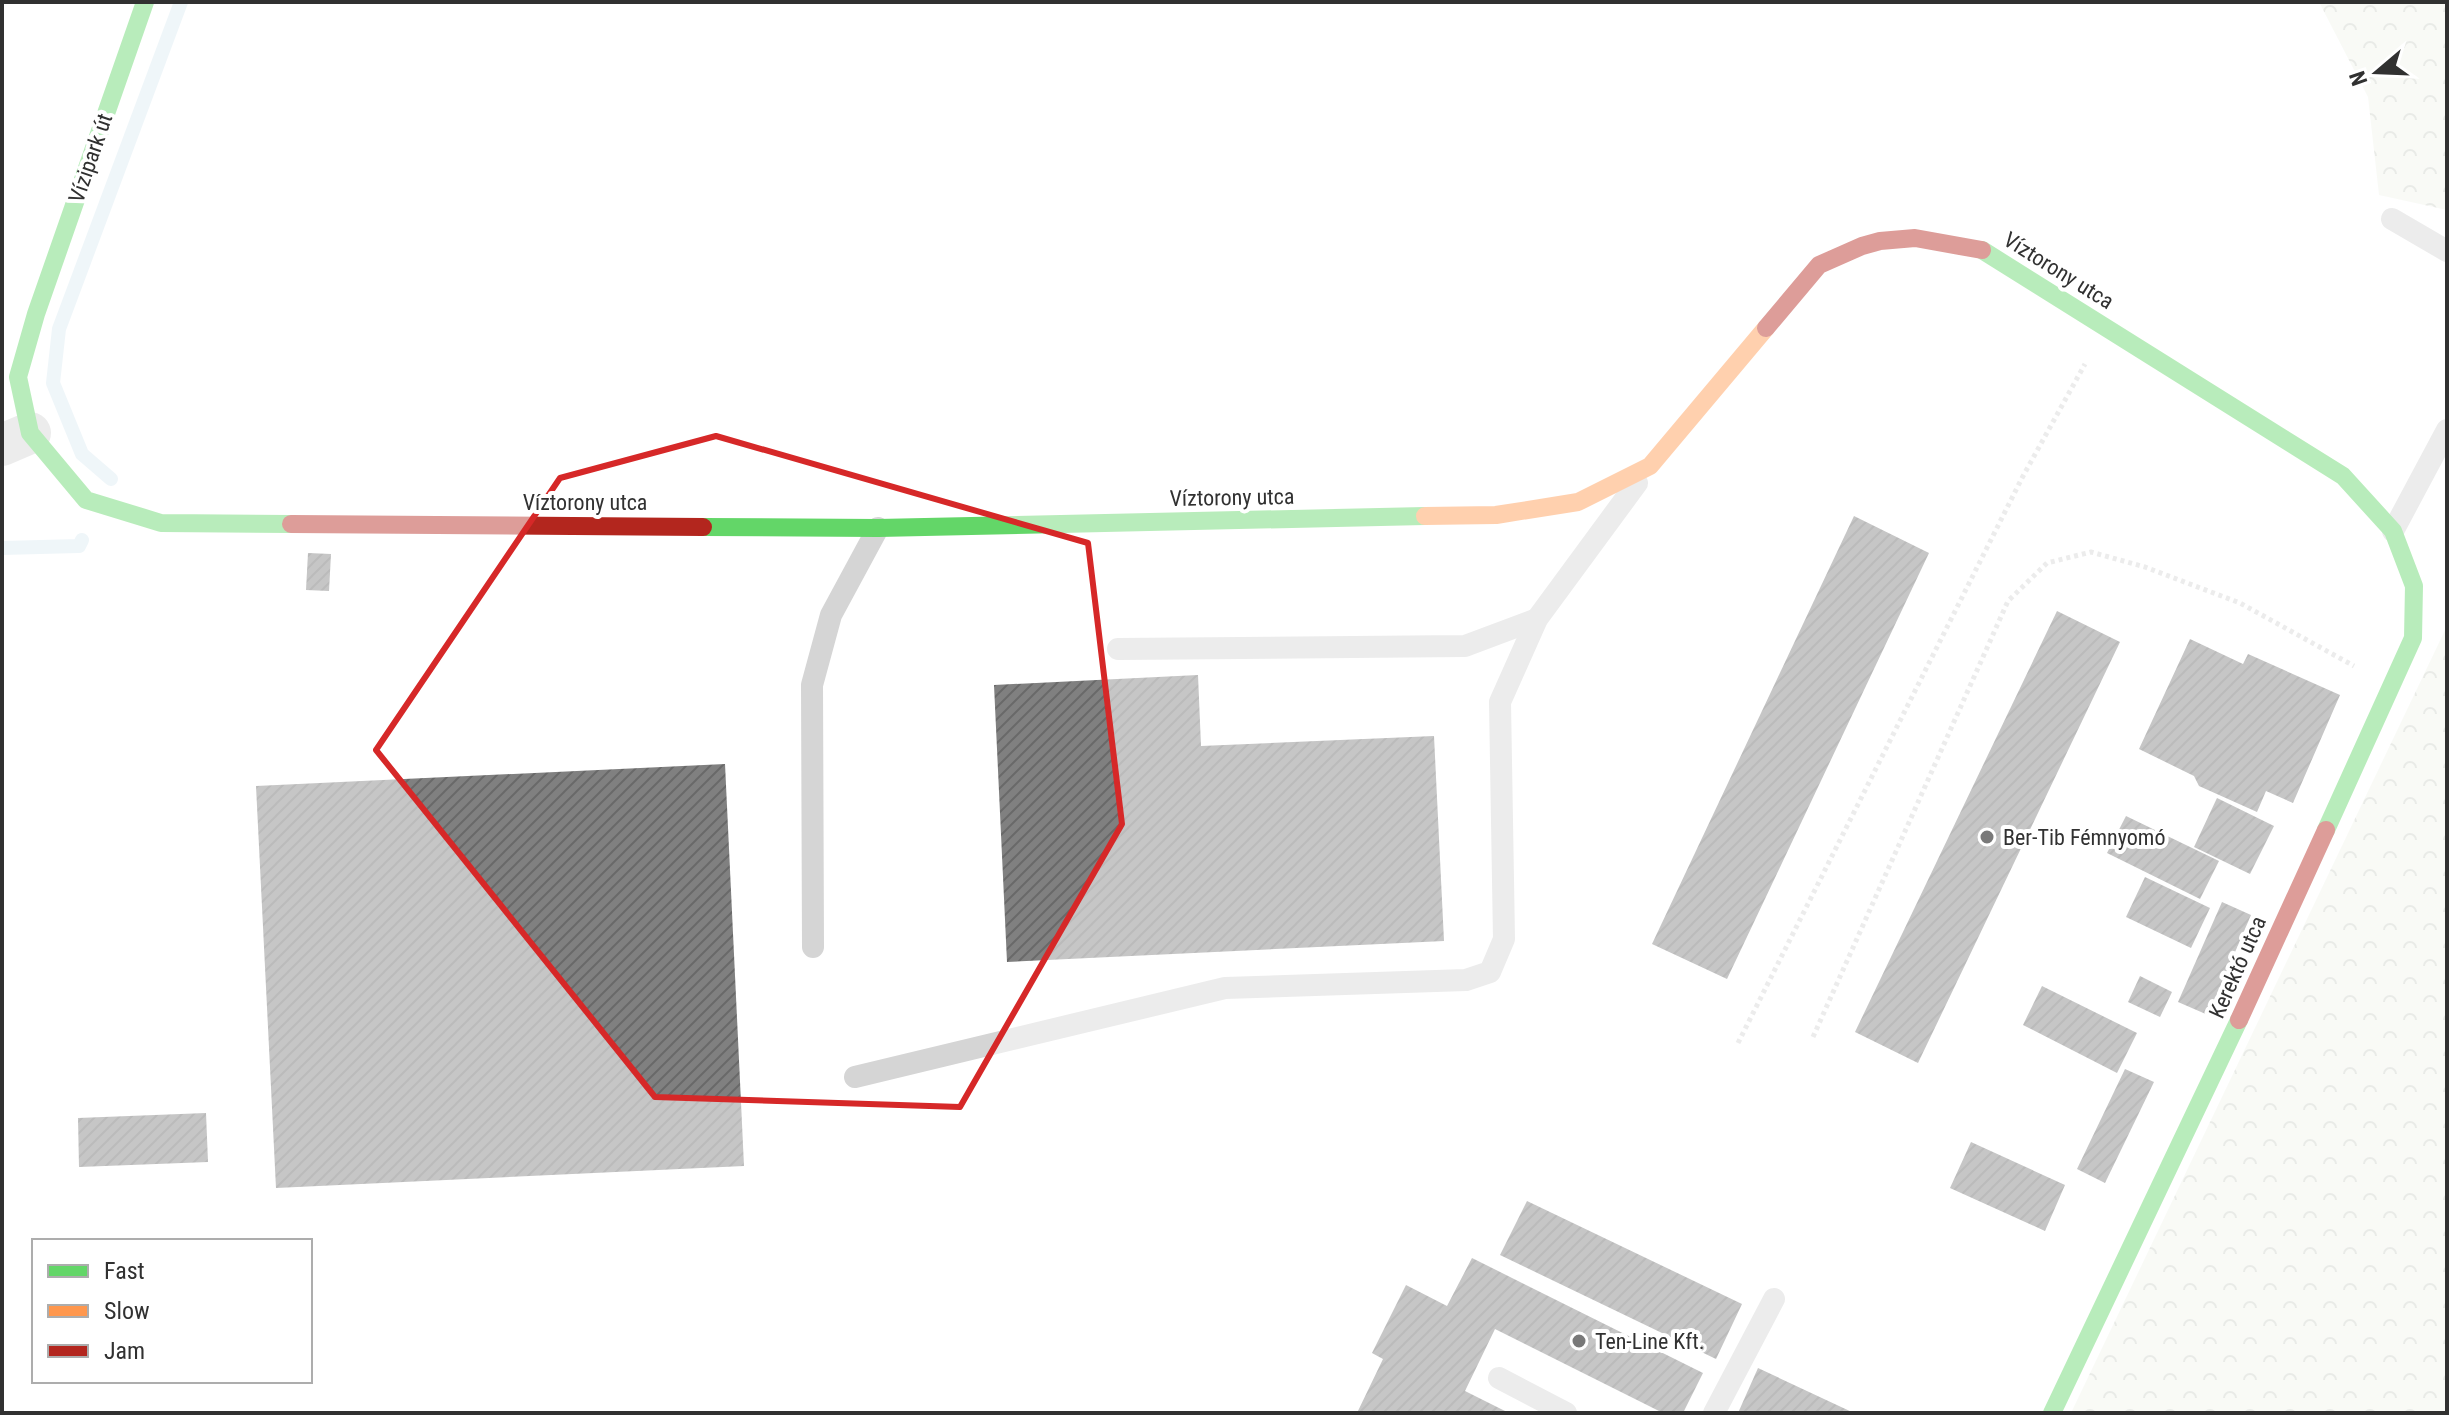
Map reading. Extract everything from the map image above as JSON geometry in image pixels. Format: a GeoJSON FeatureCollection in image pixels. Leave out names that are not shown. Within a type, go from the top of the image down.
{"type":"FeatureCollection","features":[{"type":"Feature","properties":{"kind":"street","name":"Vízipark út"},"geometry":{"type":"LineString","coordinates":[[36,314],[145,2]]}},
{"type":"Feature","properties":{"kind":"street","name":"Víztorony utca"},"geometry":{"type":"LineString","coordinates":[[36,314],[18,377],[16,439],[86,500],[161,523],[878,528],[1496,515],[1578,502],[1650,466],[1819,265],[1855,246],[1889,237],[1933,238],[1980,249],[2343,476],[2393,531]]}},
{"type":"Feature","properties":{"kind":"street","name":"Kerektó utca"},"geometry":{"type":"LineString","coordinates":[[2052,1413],[2217,1069],[2413,638],[2414,586],[2393,531]]}},
{"type":"Feature","properties":{"kind":"lane"},"geometry":{"type":"LineString","coordinates":[[2392,219],[2447,251]]}},
{"type":"Feature","properties":{"kind":"lane"},"geometry":{"type":"LineString","coordinates":[[2393,531],[2447,430]]}},
{"type":"Feature","properties":{"kind":"lane"},"geometry":{"type":"LineString","coordinates":[[855,1077],[1225,988],[1466,980],[1490,972],[1504,939],[1500,702],[1537,619],[1650,466]]}},
{"type":"Feature","properties":{"kind":"lane"},"geometry":{"type":"LineString","coordinates":[[813,947],[812,685],[831,615],[878,528]]}},
{"type":"Feature","properties":{"kind":"lane"},"geometry":{"type":"LineString","coordinates":[[1118,649],[1465,646],[1537,619]]}},
{"type":"Feature","properties":{"kind":"lane"},"geometry":{"type":"LineString","coordinates":[[1714,1413],[1774,1299]]}},
{"type":"Feature","properties":{"kind":"lane"},"geometry":{"type":"LineString","coordinates":[[1499,1378],[1566,1413]]}},
{"type":"Feature","properties":{"kind":"path"},"geometry":{"type":"LineString","coordinates":[[1738,1043],[2022,478],[2105,328]]}},
{"type":"Feature","properties":{"kind":"path"},"geometry":{"type":"LineString","coordinates":[[1813,1037],[2008,601],[2047,563],[2091,552],[2145,567],[2240,603],[2390,685]]}},
{"type":"Feature","properties":{"kind":"highlighted area"},"geometry":{"type":"Polygon","coordinates":[[[716,436],[1088,543],[1122,824],[960,1107],[655,1097],[376,750],[560,478],[716,436]]]}},
{"type":"Feature","properties":{"kind":"green space"},"geometry":{"type":"Polygon","coordinates":[[[2319,2],[2447,2],[2447,210],[2379,195],[2368,97],[2319,2]]]}},
{"type":"Feature","properties":{"kind":"green space"},"geometry":{"type":"Polygon","coordinates":[[[2447,626],[2447,1413],[2071,1413],[2447,626]]]}},
{"type":"Feature","properties":{"kind":"building"},"geometry":{"type":"Polygon","coordinates":[[[1854,516],[1929,553],[1727,979],[1652,944],[1854,516]]]}},
{"type":"Feature","properties":{"kind":"building"},"geometry":{"type":"Polygon","coordinates":[[[308,553],[331,554],[329,591],[306,590],[308,553]]]}},
{"type":"Feature","properties":{"kind":"building","name":"Ber-Tib Fémnyomó"},"geometry":{"type":"Polygon","coordinates":[[[2057,611],[2120,642],[1918,1063],[1855,1032],[2057,611]]]}},
{"type":"Feature","properties":{"kind":"building"},"geometry":{"type":"Polygon","coordinates":[[[2190,639],[2243,664],[2248,654],[2340,695],[2293,803],[2266,791],[2257,812],[2199,786],[2194,776],[2139,749],[2190,639]]]}},
{"type":"Feature","properties":{"kind":"building"},"geometry":{"type":"Polygon","coordinates":[[[1198,675],[1201,746],[1434,736],[1444,941],[1007,962],[994,685],[1198,675]]]}},
{"type":"Feature","properties":{"kind":"building"},"geometry":{"type":"Polygon","coordinates":[[[725,764],[744,1166],[276,1188],[256,786],[725,764]]]}},
{"type":"Feature","properties":{"kind":"building"},"geometry":{"type":"Polygon","coordinates":[[[2217,798],[2274,826],[2250,874],[2194,847],[2217,798]]]}},
{"type":"Feature","properties":{"kind":"building"},"geometry":{"type":"Polygon","coordinates":[[[2126,816],[2219,861],[2200,899],[2107,853],[2126,816]]]}},
{"type":"Feature","properties":{"kind":"building"},"geometry":{"type":"Polygon","coordinates":[[[2145,877],[2210,908],[2191,948],[2126,917],[2145,877]]]}},
{"type":"Feature","properties":{"kind":"building"},"geometry":{"type":"Polygon","coordinates":[[[2222,902],[2251,915],[2208,1015],[2178,1002],[2222,902]]]}},
{"type":"Feature","properties":{"kind":"building"},"geometry":{"type":"Polygon","coordinates":[[[2140,976],[2172,992],[2160,1017],[2128,1002],[2140,976]]]}},
{"type":"Feature","properties":{"kind":"building"},"geometry":{"type":"Polygon","coordinates":[[[2042,986],[2137,1033],[2117,1073],[2023,1025],[2042,986]]]}},
{"type":"Feature","properties":{"kind":"building"},"geometry":{"type":"Polygon","coordinates":[[[2125,1069],[2154,1082],[2105,1183],[2077,1169],[2125,1069]]]}},
{"type":"Feature","properties":{"kind":"building"},"geometry":{"type":"Polygon","coordinates":[[[206,1113],[208,1162],[79,1167],[78,1118],[206,1113]]]}},
{"type":"Feature","properties":{"kind":"building"},"geometry":{"type":"Polygon","coordinates":[[[1971,1142],[2065,1185],[2045,1231],[1950,1188],[1971,1142]]]}},
{"type":"Feature","properties":{"kind":"building"},"geometry":{"type":"Polygon","coordinates":[[[1527,1201],[1742,1304],[1716,1359],[1500,1255],[1527,1201]]]}},
{"type":"Feature","properties":{"kind":"building","name":"Ten-Line Kft."},"geometry":{"type":"Polygon","coordinates":[[[1472,1258],[1703,1373],[1683,1413],[1663,1413],[1495,1329],[1465,1391],[1509,1413],[1357,1413],[1383,1359],[1372,1353],[1406,1285],[1447,1306],[1472,1258]]]}},
{"type":"Feature","properties":{"kind":"building"},"geometry":{"type":"Polygon","coordinates":[[[1758,1368],[1854,1413],[1738,1413],[1758,1368]]]}},
{"type":"Feature","properties":{"kind":"waterway"},"geometry":{"type":"LineString","coordinates":[[111,479],[82,454],[53,383],[59,329],[181,2]]}},
{"type":"Feature","properties":{"kind":"waterway"},"geometry":{"type":"LineString","coordinates":[[2,548],[79,546],[82,540]]}},
{"type":"Feature","properties":{"kind":"traffic: fast"},"geometry":{"type":"LineString","coordinates":[[145,2],[36,314],[18,377],[30,433],[86,500],[161,523],[291,524]]}},
{"type":"Feature","properties":{"kind":"traffic: fast"},"geometry":{"type":"LineString","coordinates":[[1982,250],[2343,476],[2393,531],[2414,586],[2413,638],[2326,830]]}},
{"type":"Feature","properties":{"kind":"traffic: fast"},"geometry":{"type":"LineString","coordinates":[[703,527],[878,528],[1425,516]]}},
{"type":"Feature","properties":{"kind":"traffic: fast"},"geometry":{"type":"LineString","coordinates":[[2052,1413],[2239,1020]]}},
{"type":"Feature","properties":{"kind":"traffic: slow"},"geometry":{"type":"LineString","coordinates":[[1425,516],[1496,515],[1578,502],[1650,466],[1766,328]]}},
{"type":"Feature","properties":{"kind":"traffic: jam"},"geometry":{"type":"LineString","coordinates":[[1766,328],[1819,265],[1862,246],[1915,238],[1982,250]]}},
{"type":"Feature","properties":{"kind":"traffic: jam"},"geometry":{"type":"LineString","coordinates":[[291,524],[703,527]]}},
{"type":"Feature","properties":{"kind":"traffic: jam"},"geometry":{"type":"LineString","coordinates":[[2239,1020],[2326,830]]}},
{"type":"Feature","properties":{"kind":"place","name":"Ber-Tib Fémnyomó"},"geometry":{"type":"Point","coordinates":[1987,837]}},
{"type":"Feature","properties":{"kind":"place","name":"Ten-Line Kft."},"geometry":{"type":"Point","coordinates":[1579,1341]}}]}
